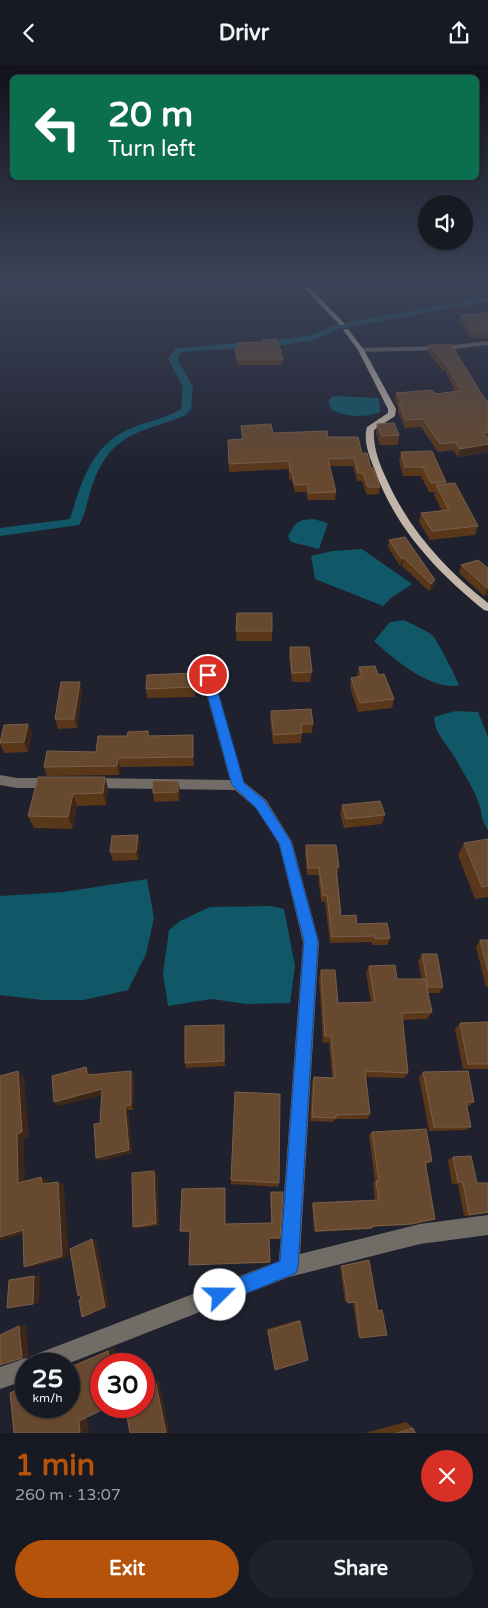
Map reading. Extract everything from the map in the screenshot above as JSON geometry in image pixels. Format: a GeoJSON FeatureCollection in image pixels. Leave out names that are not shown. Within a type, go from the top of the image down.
{"type":"FeatureCollection","features":[{"type":"Feature","properties":{"kind":"main road"},"geometry":{"type":"LineString","coordinates":[[360,350],[392,409],[392,414],[370,429],[369,437],[377,465],[390,498],[411,533],[437,563],[488,608]]}},
{"type":"Feature","properties":{"kind":"street"},"geometry":{"type":"LineString","coordinates":[[360,350],[427,348]]}},
{"type":"Feature","properties":{"kind":"street"},"geometry":{"type":"LineString","coordinates":[[208,675],[238,785],[261,804],[285,842],[311,941],[289,1267]]}},
{"type":"Feature","properties":{"kind":"street"},"geometry":{"type":"LineString","coordinates":[[0,780],[17,783],[143,782],[238,785]]}},
{"type":"Feature","properties":{"kind":"street"},"geometry":{"type":"LineString","coordinates":[[68,1353],[289,1267],[420,1234],[488,1225]]}},
{"type":"Feature","properties":{"kind":"street"},"geometry":{"type":"LineString","coordinates":[[0,1378],[15,1373]]}},
{"type":"Feature","properties":{"kind":"water"},"geometry":{"type":"Polygon","coordinates":[[[333,396],[379,398],[380,412],[362,416],[332,410],[328,401],[333,396]]]}},
{"type":"Feature","properties":{"kind":"water"},"geometry":{"type":"Polygon","coordinates":[[[313,519],[328,523],[319,549],[291,542],[288,536],[295,525],[303,520],[313,519]]]}},
{"type":"Feature","properties":{"kind":"water"},"geometry":{"type":"Polygon","coordinates":[[[362,549],[412,584],[391,598],[383,606],[315,579],[311,556],[332,551],[362,549]]]}},
{"type":"Feature","properties":{"kind":"water"},"geometry":{"type":"Polygon","coordinates":[[[404,620],[432,635],[451,667],[459,685],[449,686],[425,679],[391,656],[374,641],[390,622],[404,620]]]}},
{"type":"Feature","properties":{"kind":"water"},"geometry":{"type":"Polygon","coordinates":[[[456,711],[478,712],[488,737],[488,830],[474,792],[439,734],[435,723],[434,717],[456,711]]]}},
{"type":"Feature","properties":{"kind":"water"},"geometry":{"type":"Polygon","coordinates":[[[147,879],[154,918],[146,954],[128,990],[84,1000],[42,1000],[0,995],[0,896],[63,892],[147,879]]]}},
{"type":"Feature","properties":{"kind":"water"},"geometry":{"type":"Polygon","coordinates":[[[271,906],[284,909],[295,966],[290,1003],[247,1004],[212,999],[168,1006],[163,974],[169,930],[180,921],[210,907],[271,906]]]}},
{"type":"Feature","properties":{"kind":"building"},"geometry":{"type":"Polygon","coordinates":[[[235,348],[280,348],[283,359],[237,359],[235,348]]]}},
{"type":"Feature","properties":{"kind":"building"},"geometry":{"type":"Polygon","coordinates":[[[431,348],[453,348],[486,401],[488,400],[488,424],[486,424],[488,432],[482,433],[488,439],[488,444],[460,449],[455,442],[440,444],[423,419],[406,420],[399,404],[402,402],[396,393],[432,390],[435,394],[461,391],[446,363],[431,348]]]}},
{"type":"Feature","properties":{"kind":"building"},"geometry":{"type":"Polygon","coordinates":[[[394,423],[399,435],[382,436],[377,424],[394,423]]]}},
{"type":"Feature","properties":{"kind":"building"},"geometry":{"type":"Polygon","coordinates":[[[271,424],[273,433],[327,431],[328,437],[358,437],[362,453],[367,453],[371,468],[374,468],[380,487],[368,487],[363,473],[358,473],[354,458],[328,459],[336,492],[309,493],[307,484],[295,485],[292,472],[290,472],[289,461],[229,464],[228,440],[243,439],[241,426],[271,424]]]}},
{"type":"Feature","properties":{"kind":"building"},"geometry":{"type":"Polygon","coordinates":[[[432,451],[446,482],[431,483],[423,467],[405,467],[401,452],[432,451]]]}},
{"type":"Feature","properties":{"kind":"building"},"geometry":{"type":"Polygon","coordinates":[[[455,483],[478,526],[432,531],[421,513],[449,510],[436,485],[455,483]]]}},
{"type":"Feature","properties":{"kind":"building"},"geometry":{"type":"Polygon","coordinates":[[[405,537],[435,580],[431,584],[404,558],[402,559],[389,540],[405,537]]]}},
{"type":"Feature","properties":{"kind":"building"},"geometry":{"type":"Polygon","coordinates":[[[478,560],[488,568],[488,588],[461,565],[478,560]]]}},
{"type":"Feature","properties":{"kind":"building"},"geometry":{"type":"Polygon","coordinates":[[[237,613],[272,613],[272,631],[236,631],[237,613]]]}},
{"type":"Feature","properties":{"kind":"building"},"geometry":{"type":"Polygon","coordinates":[[[290,647],[309,647],[312,672],[292,673],[290,647]]]}},
{"type":"Feature","properties":{"kind":"building"},"geometry":{"type":"Polygon","coordinates":[[[375,666],[378,675],[384,674],[394,699],[360,703],[351,678],[362,676],[359,667],[375,666]]]}},
{"type":"Feature","properties":{"kind":"building"},"geometry":{"type":"Polygon","coordinates":[[[194,673],[194,687],[146,689],[147,675],[194,673]]]}},
{"type":"Feature","properties":{"kind":"building"},"geometry":{"type":"Polygon","coordinates":[[[61,682],[80,682],[74,719],[55,719],[61,682]]]}},
{"type":"Feature","properties":{"kind":"building"},"geometry":{"type":"Polygon","coordinates":[[[311,709],[313,724],[301,724],[302,733],[274,735],[271,711],[311,709]]]}},
{"type":"Feature","properties":{"kind":"building"},"geometry":{"type":"Polygon","coordinates":[[[28,724],[24,742],[0,743],[4,725],[28,724]]]}},
{"type":"Feature","properties":{"kind":"building"},"geometry":{"type":"Polygon","coordinates":[[[148,731],[148,736],[193,735],[193,757],[118,758],[117,766],[44,767],[47,751],[96,752],[98,736],[127,736],[128,732],[148,731]]]}},
{"type":"Feature","properties":{"kind":"building"},"geometry":{"type":"Polygon","coordinates":[[[38,777],[105,777],[103,793],[73,794],[68,817],[28,816],[38,777]]]}},
{"type":"Feature","properties":{"kind":"building"},"geometry":{"type":"Polygon","coordinates":[[[153,781],[178,781],[178,792],[153,793],[153,781]]]}},
{"type":"Feature","properties":{"kind":"building"},"geometry":{"type":"Polygon","coordinates":[[[380,801],[385,815],[346,819],[342,805],[380,801]]]}},
{"type":"Feature","properties":{"kind":"building"},"geometry":{"type":"Polygon","coordinates":[[[138,835],[136,852],[110,852],[112,836],[138,835]]]}},
{"type":"Feature","properties":{"kind":"building"},"geometry":{"type":"Polygon","coordinates":[[[488,839],[488,886],[482,887],[464,843],[488,839]]]}},
{"type":"Feature","properties":{"kind":"building"},"geometry":{"type":"Polygon","coordinates":[[[306,845],[336,845],[339,867],[336,867],[341,916],[356,915],[357,924],[387,923],[390,938],[375,939],[374,936],[332,937],[327,895],[323,896],[319,868],[308,868],[306,845]]]}},
{"type":"Feature","properties":{"kind":"building"},"geometry":{"type":"Polygon","coordinates":[[[480,940],[488,940],[488,971],[480,940]]]}},
{"type":"Feature","properties":{"kind":"building"},"geometry":{"type":"Polygon","coordinates":[[[422,954],[437,954],[443,987],[428,987],[422,954]]]}},
{"type":"Feature","properties":{"kind":"building"},"geometry":{"type":"Polygon","coordinates":[[[395,965],[397,979],[425,979],[432,1012],[402,1013],[408,1073],[365,1071],[370,1114],[336,1115],[336,1118],[312,1117],[314,1077],[335,1078],[331,1036],[325,1036],[321,970],[335,970],[338,1003],[375,1002],[369,966],[395,965]]]}},
{"type":"Feature","properties":{"kind":"building"},"geometry":{"type":"Polygon","coordinates":[[[488,1022],[488,1064],[468,1064],[460,1023],[488,1022]]]}},
{"type":"Feature","properties":{"kind":"building"},"geometry":{"type":"Polygon","coordinates":[[[224,1025],[224,1061],[185,1063],[185,1026],[224,1025]]]}},
{"type":"Feature","properties":{"kind":"building"},"geometry":{"type":"Polygon","coordinates":[[[86,1067],[87,1075],[131,1071],[131,1105],[125,1106],[129,1150],[96,1158],[94,1124],[100,1123],[102,1089],[54,1102],[52,1076],[86,1067]]]}},
{"type":"Feature","properties":{"kind":"building"},"geometry":{"type":"Polygon","coordinates":[[[18,1071],[22,1132],[17,1134],[18,1183],[41,1177],[42,1184],[58,1182],[62,1256],[24,1267],[23,1230],[0,1237],[0,1076],[18,1071]]]}},
{"type":"Feature","properties":{"kind":"building"},"geometry":{"type":"Polygon","coordinates":[[[468,1071],[474,1102],[466,1102],[471,1127],[434,1127],[423,1072],[468,1071]]]}},
{"type":"Feature","properties":{"kind":"building"},"geometry":{"type":"Polygon","coordinates":[[[235,1092],[280,1094],[279,1183],[231,1180],[235,1092]]]}},
{"type":"Feature","properties":{"kind":"building"},"geometry":{"type":"Polygon","coordinates":[[[426,1129],[432,1161],[425,1162],[435,1219],[412,1224],[316,1231],[313,1203],[379,1200],[376,1181],[379,1181],[372,1132],[426,1129]]]}},
{"type":"Feature","properties":{"kind":"building"},"geometry":{"type":"Polygon","coordinates":[[[471,1156],[477,1183],[488,1183],[488,1212],[469,1215],[463,1182],[458,1182],[453,1157],[471,1156]]]}},
{"type":"Feature","properties":{"kind":"building"},"geometry":{"type":"Polygon","coordinates":[[[154,1171],[156,1223],[133,1227],[132,1173],[154,1171]]]}},
{"type":"Feature","properties":{"kind":"building"},"geometry":{"type":"Polygon","coordinates":[[[225,1188],[225,1224],[272,1223],[271,1192],[283,1192],[280,1238],[269,1238],[270,1262],[189,1265],[190,1231],[180,1231],[182,1189],[225,1188]]]}},
{"type":"Feature","properties":{"kind":"building"},"geometry":{"type":"Polygon","coordinates":[[[92,1239],[105,1307],[82,1317],[79,1300],[81,1299],[80,1295],[78,1296],[70,1249],[92,1239]]]}},
{"type":"Feature","properties":{"kind":"building"},"geometry":{"type":"Polygon","coordinates":[[[369,1260],[378,1311],[382,1310],[387,1335],[360,1338],[356,1302],[348,1303],[342,1266],[369,1260]]]}},
{"type":"Feature","properties":{"kind":"building"},"geometry":{"type":"Polygon","coordinates":[[[34,1276],[33,1304],[7,1308],[9,1280],[34,1276]]]}},
{"type":"Feature","properties":{"kind":"building"},"geometry":{"type":"Polygon","coordinates":[[[300,1321],[308,1360],[275,1370],[268,1331],[300,1321]]]}},
{"type":"Feature","properties":{"kind":"building"},"geometry":{"type":"Polygon","coordinates":[[[19,1326],[21,1353],[15,1353],[15,1360],[0,1365],[0,1335],[19,1326]]]}},
{"type":"Feature","properties":{"kind":"building"},"geometry":{"type":"Polygon","coordinates":[[[90,1359],[90,1416],[79,1421],[80,1433],[14,1433],[10,1393],[15,1391],[15,1418],[80,1418],[80,1363],[90,1359]]]}},
{"type":"Feature","properties":{"kind":"building"},"geometry":{"type":"Polygon","coordinates":[[[155,1384],[166,1433],[130,1433],[127,1418],[155,1418],[155,1384]]]}},
{"type":"Feature","properties":{"kind":"building"},"geometry":{"type":"Polygon","coordinates":[[[413,1428],[415,1433],[397,1433],[413,1428]]]}},
{"type":"Feature","properties":{"kind":"waterway"},"geometry":{"type":"LineString","coordinates":[[0,532],[75,522],[92,472],[109,445],[123,435],[180,414],[186,410],[188,387],[172,359],[179,350],[209,348]]}},
{"type":"Feature","properties":{"kind":"route"},"geometry":{"type":"LineString","coordinates":[[208,675],[238,785],[261,804],[285,842],[311,941],[289,1267],[220,1295]]}}]}
